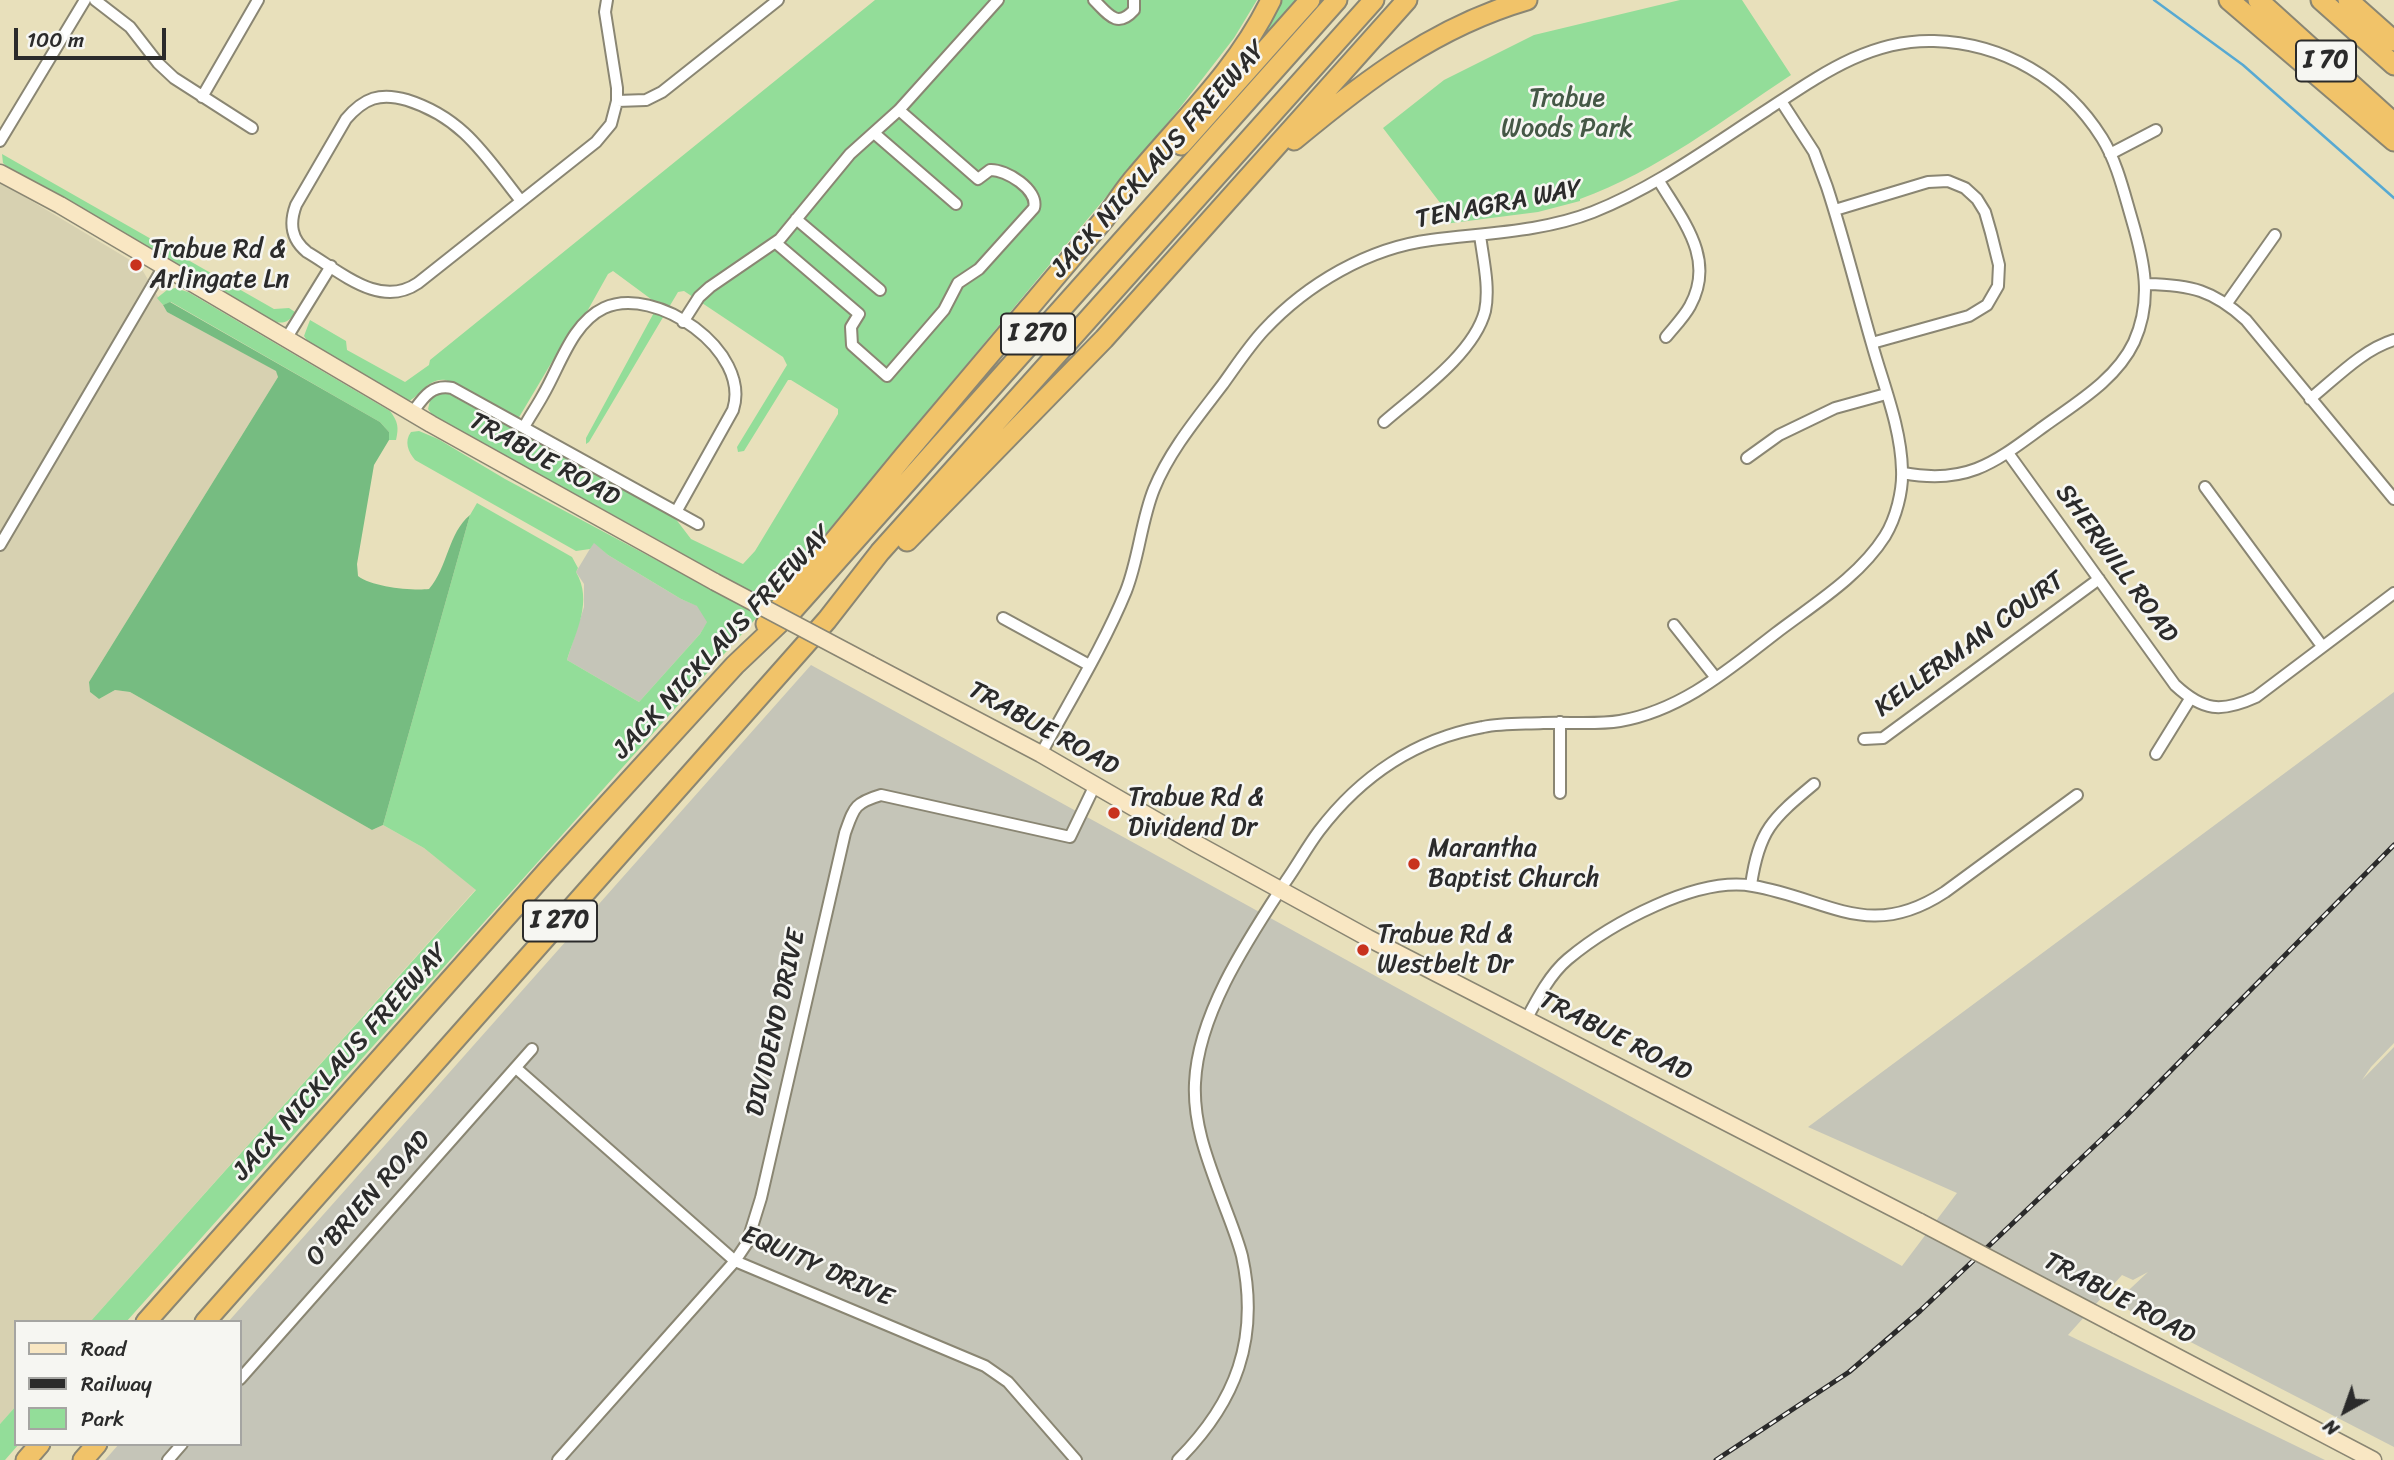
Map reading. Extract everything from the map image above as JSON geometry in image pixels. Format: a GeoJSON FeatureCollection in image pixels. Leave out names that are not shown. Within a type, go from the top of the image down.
{"type":"FeatureCollection","features":[{"type":"Feature","properties":{"kind":"highway"},"geometry":{"type":"LineString","coordinates":[[735,665],[783,600],[1105,218],[1135,177],[1214,88],[1233,64],[1271,0]]}},
{"type":"Feature","properties":{"kind":"highway"},"geometry":{"type":"LineString","coordinates":[[1105,218],[1144,184],[1178,148],[1310,0]]}},
{"type":"Feature","properties":{"kind":"highway","name":"JACK NICKLAUS FREEWAY"},"geometry":{"type":"LineString","coordinates":[[148,1320],[538,881],[735,665],[793,610],[1338,0]]}},
{"type":"Feature","properties":{"kind":"highway","name":"JACK NICKLAUS FREEWAY"},"geometry":{"type":"LineString","coordinates":[[207,1320],[827,620],[880,552],[1374,0]]}},
{"type":"Feature","properties":{"kind":"highway"},"geometry":{"type":"LineString","coordinates":[[827,620],[1104,339],[1407,0]]}},
{"type":"Feature","properties":{"kind":"highway"},"geometry":{"type":"LineString","coordinates":[[1252,173],[1391,63],[1467,22],[1527,0]]}},
{"type":"Feature","properties":{"kind":"highway"},"geometry":{"type":"LineString","coordinates":[[2228,0],[2394,141]]}},
{"type":"Feature","properties":{"kind":"highway","name":"I 70"},"geometry":{"type":"LineString","coordinates":[[2258,0],[2394,122]]}},
{"type":"Feature","properties":{"kind":"highway","name":"I 70"},"geometry":{"type":"LineString","coordinates":[[2321,0],[2394,65]]}},
{"type":"Feature","properties":{"kind":"highway"},"geometry":{"type":"LineString","coordinates":[[2348,0],[2394,41]]}},
{"type":"Feature","properties":{"kind":"highway"},"geometry":{"type":"LineString","coordinates":[[2361,0],[2394,31]]}},
{"type":"Feature","properties":{"kind":"highway"},"geometry":{"type":"LineString","coordinates":[[26,1460],[38,1446]]}},
{"type":"Feature","properties":{"kind":"highway"},"geometry":{"type":"LineString","coordinates":[[83,1460],[95,1446]]}},
{"type":"Feature","properties":{"kind":"main road","name":"TRABUE ROAD"},"geometry":{"type":"LineString","coordinates":[[0,173],[60,205],[550,492],[1041,754],[1279,891],[1920,1222],[2373,1460]]}},
{"type":"Feature","properties":{"kind":"street"},"geometry":{"type":"LineString","coordinates":[[0,141],[85,0]]}},
{"type":"Feature","properties":{"kind":"street"},"geometry":{"type":"LineString","coordinates":[[95,0],[130,27],[166,72],[252,128]]}},
{"type":"Feature","properties":{"kind":"street"},"geometry":{"type":"LineString","coordinates":[[202,97],[258,0]]}},
{"type":"Feature","properties":{"kind":"street"},"geometry":{"type":"LineString","coordinates":[[521,201],[470,137],[454,122],[423,105],[385,96],[371,98],[356,106],[346,119],[292,214],[292,230],[300,246],[374,291],[393,294],[418,283],[596,142],[611,124],[617,102],[605,12],[607,0]]}},
{"type":"Feature","properties":{"kind":"street"},"geometry":{"type":"LineString","coordinates":[[617,102],[646,100],[662,92],[778,0]]}},
{"type":"Feature","properties":{"kind":"street"},"geometry":{"type":"LineString","coordinates":[[683,321],[699,297],[710,287],[776,243],[850,154],[899,110],[998,0]]}},
{"type":"Feature","properties":{"kind":"street"},"geometry":{"type":"LineString","coordinates":[[1094,0],[1120,20],[1127,18],[1134,10],[1134,0]]}},
{"type":"Feature","properties":{"kind":"street","name":"TENAGRA WAY"},"geometry":{"type":"LineString","coordinates":[[1041,754],[1110,628],[1129,585],[1154,489],[1177,445],[1265,329],[1300,298],[1338,271],[1380,253],[1425,240],[1480,235],[1590,213],[1659,181],[1823,73],[1873,48],[1930,40],[1987,48],[2036,71],[2060,89],[2079,110],[2101,137],[2110,154],[2136,233],[2147,284]]}},
{"type":"Feature","properties":{"kind":"street"},"geometry":{"type":"LineString","coordinates":[[1178,1460],[1210,1425],[1226,1399],[1241,1362],[1248,1313],[1247,1286],[1241,1254],[1198,1129],[1194,1095],[1196,1063],[1214,1007],[1305,849],[1356,788],[1402,756],[1433,741],[1481,727],[1617,722],[1678,703],[1716,678],[1847,579],[1868,559],[1887,533],[1897,506],[1903,473],[1896,429],[1835,210],[1814,152],[1781,101]]}},
{"type":"Feature","properties":{"kind":"street"},"geometry":{"type":"LineString","coordinates":[[776,243],[859,314],[851,327],[852,345],[887,376],[944,310],[958,283],[979,269],[1034,208],[1036,201],[1034,194],[1006,172],[989,170],[978,178],[899,110]]}},
{"type":"Feature","properties":{"kind":"street"},"geometry":{"type":"LineString","coordinates":[[2110,154],[2156,130]]}},
{"type":"Feature","properties":{"kind":"street"},"geometry":{"type":"LineString","coordinates":[[874,132],[956,204]]}},
{"type":"Feature","properties":{"kind":"street"},"geometry":{"type":"LineString","coordinates":[[1659,181],[1694,241],[1701,276],[1688,310],[1666,337]]}},
{"type":"Feature","properties":{"kind":"street"},"geometry":{"type":"LineString","coordinates":[[1835,210],[1928,182],[1948,181],[1965,188],[1977,199],[1992,233],[1999,276],[1998,286],[1987,304],[1969,316],[1872,343]]}},
{"type":"Feature","properties":{"kind":"street"},"geometry":{"type":"LineString","coordinates":[[796,219],[880,290]]}},
{"type":"Feature","properties":{"kind":"street"},"geometry":{"type":"LineString","coordinates":[[1384,422],[1449,365],[1475,334],[1485,312],[1487,295],[1480,235]]}},
{"type":"Feature","properties":{"kind":"street"},"geometry":{"type":"LineString","coordinates":[[2227,303],[2275,235]]}},
{"type":"Feature","properties":{"kind":"street"},"geometry":{"type":"LineString","coordinates":[[286,339],[331,266]]}},
{"type":"Feature","properties":{"kind":"street"},"geometry":{"type":"LineString","coordinates":[[0,545],[164,267]]}},
{"type":"Feature","properties":{"kind":"street"},"geometry":{"type":"LineString","coordinates":[[1903,473],[1922,477],[1956,475],[1988,465],[2092,391],[2123,360],[2140,327],[2147,284],[2192,287],[2227,303],[2246,320],[2394,499]]}},
{"type":"Feature","properties":{"kind":"street"},"geometry":{"type":"LineString","coordinates":[[524,427],[577,332],[594,314],[614,305],[635,303],[649,305],[683,321],[723,354],[733,373],[736,397],[733,410],[676,512]]}},
{"type":"Feature","properties":{"kind":"street"},"geometry":{"type":"LineString","coordinates":[[2310,399],[2367,353],[2394,341]]}},
{"type":"Feature","properties":{"kind":"street"},"geometry":{"type":"LineString","coordinates":[[412,413],[425,395],[440,387],[458,390],[698,524]]}},
{"type":"Feature","properties":{"kind":"street"},"geometry":{"type":"LineString","coordinates":[[1747,458],[1779,435],[1835,408],[1886,394]]}},
{"type":"Feature","properties":{"kind":"street","name":"SHERWILL ROAD"},"geometry":{"type":"LineString","coordinates":[[2008,453],[2175,685],[2190,699]]}},
{"type":"Feature","properties":{"kind":"street"},"geometry":{"type":"LineString","coordinates":[[2205,487],[2322,646]]}},
{"type":"Feature","properties":{"kind":"street","name":"KELLERMAN COURT"},"geometry":{"type":"LineString","coordinates":[[1864,739],[1883,738],[2099,579]]}},
{"type":"Feature","properties":{"kind":"street"},"geometry":{"type":"LineString","coordinates":[[2156,754],[2190,699],[2212,708],[2235,707],[2256,697],[2394,593]]}},
{"type":"Feature","properties":{"kind":"street"},"geometry":{"type":"LineString","coordinates":[[1003,618],[1089,665]]}},
{"type":"Feature","properties":{"kind":"street"},"geometry":{"type":"LineString","coordinates":[[1674,625],[1716,678]]}},
{"type":"Feature","properties":{"kind":"street"},"geometry":{"type":"LineString","coordinates":[[1560,722],[1560,793]]}},
{"type":"Feature","properties":{"kind":"street"},"geometry":{"type":"LineString","coordinates":[[1751,885],[1754,862],[1764,833],[1783,809],[1814,784]]}},
{"type":"Feature","properties":{"kind":"street","name":"DIVIDEND DRIVE"},"geometry":{"type":"LineString","coordinates":[[558,1460],[735,1261],[747,1243],[761,1198],[837,865],[853,812],[862,800],[881,795],[1070,837],[1095,785]]}},
{"type":"Feature","properties":{"kind":"street"},"geometry":{"type":"LineString","coordinates":[[1526,1020],[1539,996],[1566,960],[1655,905],[1695,890],[1751,885],[1831,910],[1861,916],[1895,915],[1926,904],[1945,892],[2077,795]]}},
{"type":"Feature","properties":{"kind":"street","name":"O'BRIEN ROAD"},"geometry":{"type":"LineString","coordinates":[[242,1377],[532,1049]]}},
{"type":"Feature","properties":{"kind":"street","name":"EQUITY DRIVE"},"geometry":{"type":"LineString","coordinates":[[516,1068],[735,1261],[985,1366],[1008,1382],[1076,1460]]}},
{"type":"Feature","properties":{"kind":"street"},"geometry":{"type":"LineString","coordinates":[[168,1460],[180,1446]]}},
{"type":"Feature","properties":{"kind":"shaded area"},"geometry":{"type":"Polygon","coordinates":[[[0,182],[140,266],[167,312],[277,371],[278,377],[89,682],[90,692],[99,699],[115,690],[130,692],[372,830],[383,825],[424,848],[476,889],[92,1320],[14,1320],[14,1408],[0,1424],[0,182]]]}},
{"type":"Feature","properties":{"kind":"shaded area"},"geometry":{"type":"Polygon","coordinates":[[[594,542],[608,555],[681,599],[698,606],[708,621],[700,634],[639,702],[567,660],[584,607],[584,584],[576,572],[594,542]]]}},
{"type":"Feature","properties":{"kind":"shaded area"},"geometry":{"type":"Polygon","coordinates":[[[811,665],[1902,1266],[1957,1193],[1808,1127],[2394,692],[2394,1043],[2362,1080],[2394,1047],[2394,1447],[2115,1303],[2148,1272],[2133,1280],[2122,1275],[2068,1335],[2325,1460],[105,1460],[117,1446],[242,1446],[242,1320],[230,1320],[811,665]]]}},
{"type":"Feature","properties":{"kind":"green space"},"geometry":{"type":"Polygon","coordinates":[[[875,0],[1257,0],[1234,38],[1175,114],[768,603],[433,416],[428,409],[431,397],[438,392],[447,393],[675,518],[691,539],[743,564],[755,551],[838,414],[838,409],[788,380],[744,451],[738,452],[737,447],[787,365],[783,357],[684,291],[678,292],[586,444],[586,438],[657,307],[655,302],[613,271],[608,274],[565,351],[556,355],[518,419],[446,380],[430,383],[409,401],[401,399],[308,342],[304,336],[310,320],[346,341],[347,350],[405,382],[875,0]]]}},
{"type":"Feature","properties":{"kind":"green space"},"geometry":{"type":"Polygon","coordinates":[[[1275,0],[1300,0],[1251,55],[1275,0]]]}},
{"type":"Feature","properties":{"kind":"green space","name":"Trabue Woods Park"},"geometry":{"type":"Polygon","coordinates":[[[1680,0],[1742,0],[1791,75],[1663,159],[1580,201],[1538,212],[1444,224],[1441,204],[1383,128],[1444,80],[1534,35],[1680,0]]]}},
{"type":"Feature","properties":{"kind":"green space"},"geometry":{"type":"Polygon","coordinates":[[[2,154],[274,309],[289,308],[295,312],[287,321],[274,322],[7,167],[3,163],[2,154]]]}},
{"type":"Feature","properties":{"kind":"green space"},"geometry":{"type":"Polygon","coordinates":[[[175,288],[188,292],[390,411],[397,425],[396,440],[389,440],[389,432],[380,422],[171,302],[163,305],[157,298],[167,290],[175,288]]]}},
{"type":"Feature","properties":{"kind":"green space"},"geometry":{"type":"Polygon","coordinates":[[[170,302],[380,422],[389,432],[389,440],[374,465],[357,564],[358,576],[392,587],[429,589],[457,531],[470,515],[383,825],[372,830],[130,692],[115,690],[99,699],[90,692],[89,682],[278,377],[276,371],[167,312],[163,305],[170,302]]]}},
{"type":"Feature","properties":{"kind":"green space"},"geometry":{"type":"Polygon","coordinates":[[[419,431],[438,439],[505,479],[759,615],[128,1320],[92,1320],[476,890],[424,848],[383,825],[470,515],[477,503],[572,557],[578,568],[576,572],[581,583],[583,605],[567,660],[639,702],[700,634],[707,622],[697,606],[608,555],[594,543],[590,549],[576,551],[415,460],[407,443],[411,432],[419,431]]]}},
{"type":"Feature","properties":{"kind":"green space"},"geometry":{"type":"Polygon","coordinates":[[[14,1408],[14,1446],[17,1446],[5,1460],[0,1460],[0,1424],[14,1408]]]}},
{"type":"Feature","properties":{"kind":"waterway"},"geometry":{"type":"LineString","coordinates":[[2154,0],[2243,65],[2394,198]]}},
{"type":"Feature","properties":{"kind":"railway"},"geometry":{"type":"LineString","coordinates":[[1716,1460],[1849,1372],[1920,1311],[2126,1116],[2394,845]]}},
{"type":"Feature","properties":{"kind":"place","name":"Trabue Rd & Arlingate Ln"},"geometry":{"type":"Point","coordinates":[136,265]}},
{"type":"Feature","properties":{"kind":"place","name":"Trabue Rd & Dividend Dr"},"geometry":{"type":"Point","coordinates":[1114,813]}},
{"type":"Feature","properties":{"kind":"place","name":"Marantha Baptist Church"},"geometry":{"type":"Point","coordinates":[1414,864]}},
{"type":"Feature","properties":{"kind":"place","name":"Trabue Rd & Westbelt Dr"},"geometry":{"type":"Point","coordinates":[1363,950]}}]}
